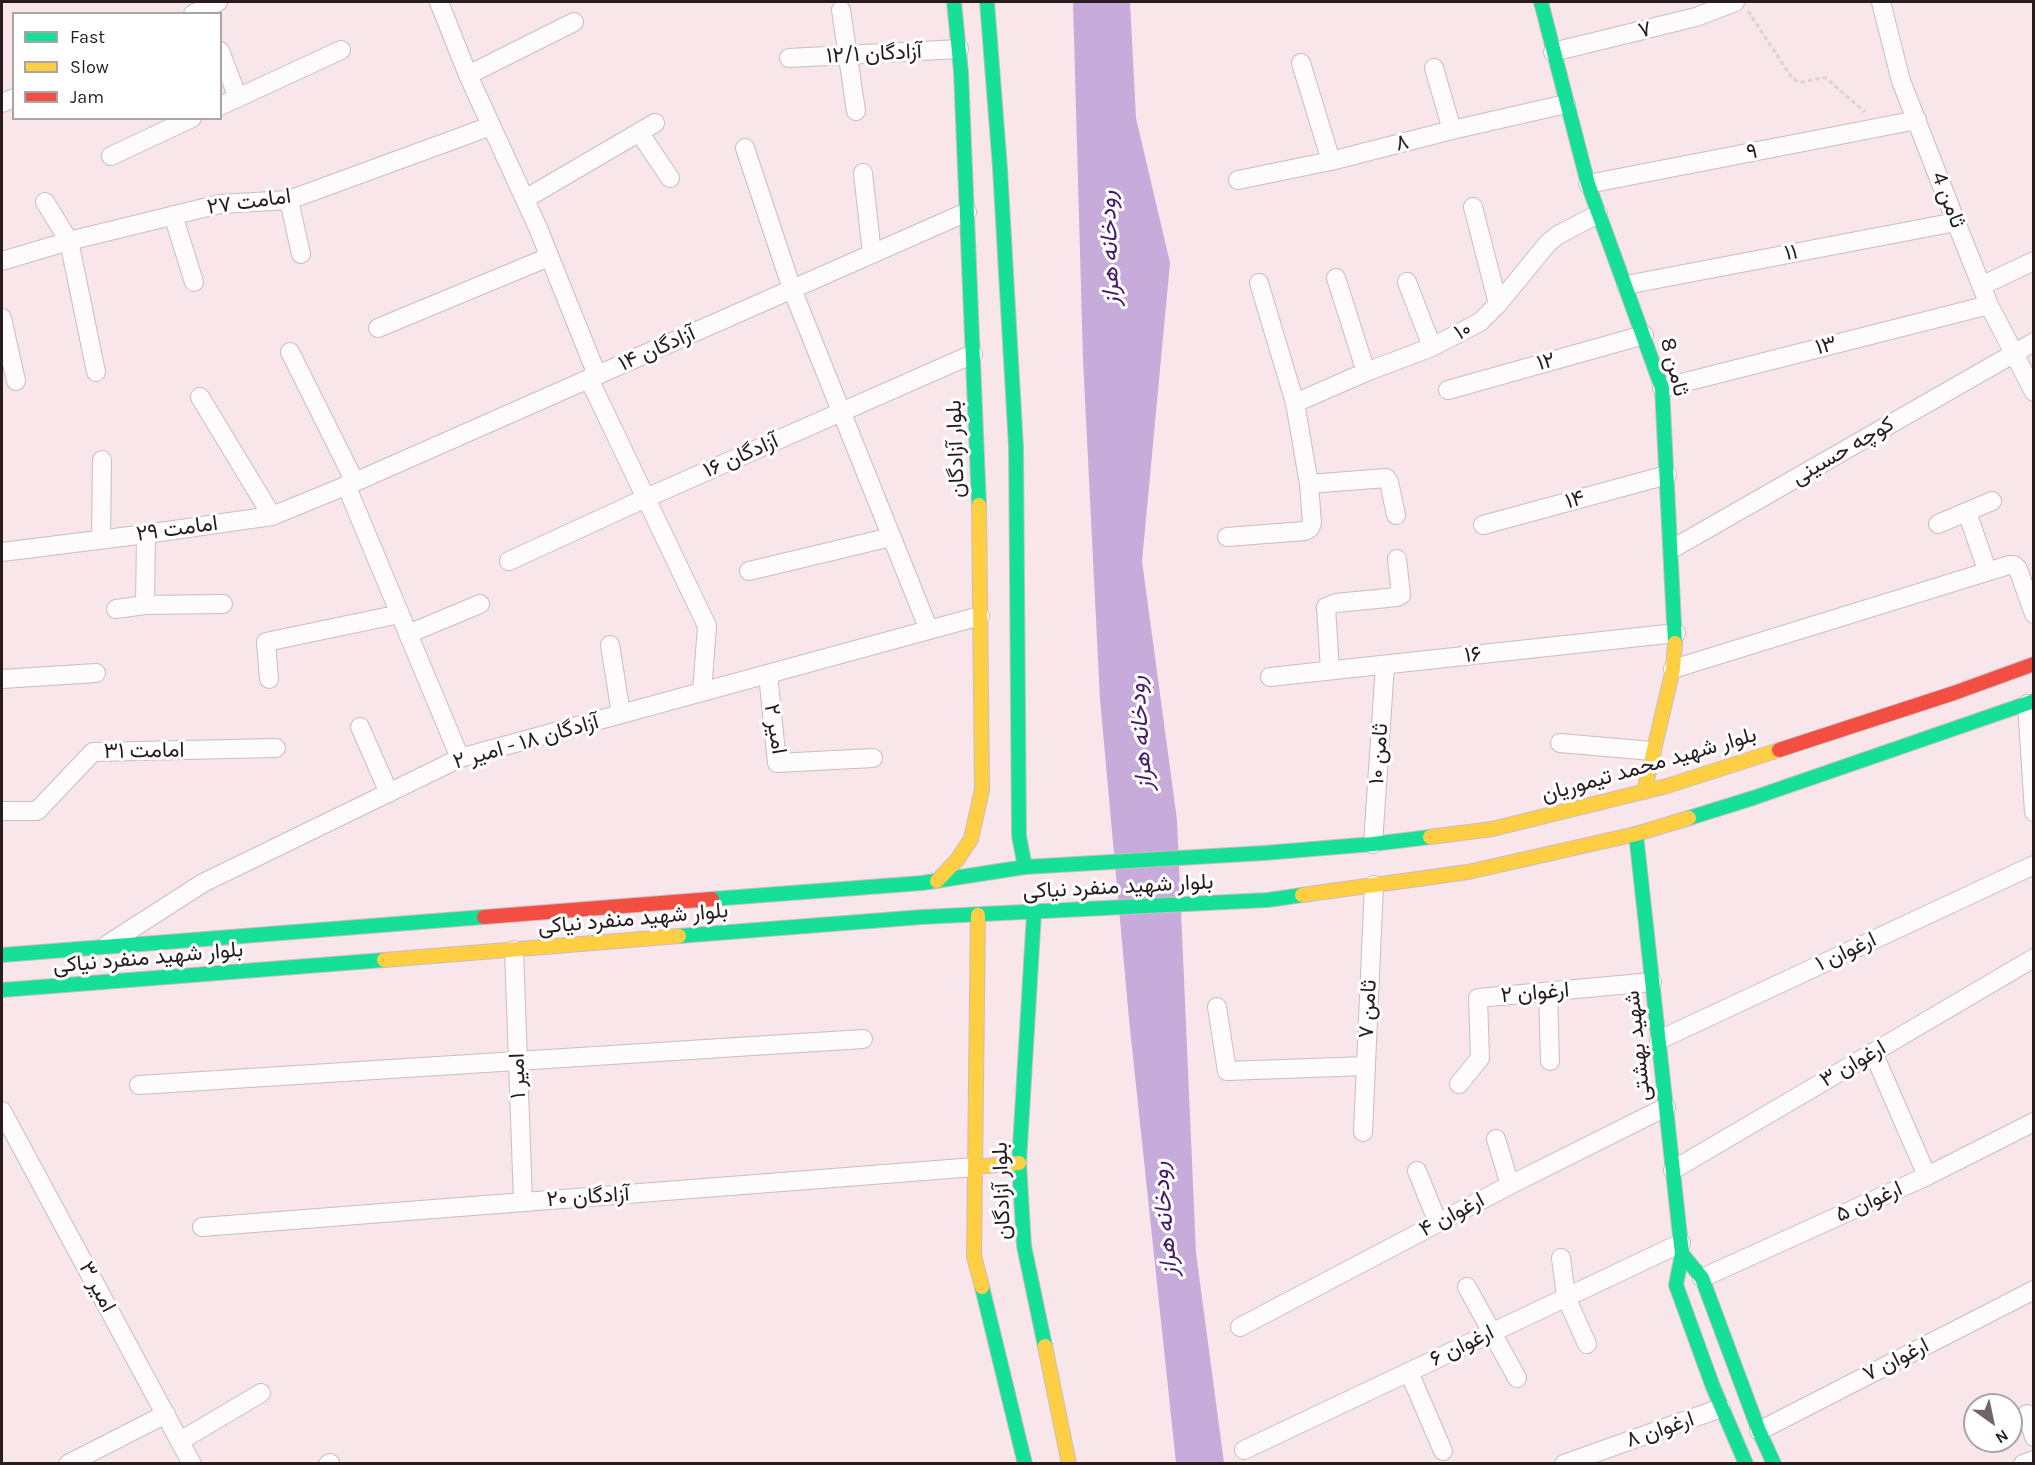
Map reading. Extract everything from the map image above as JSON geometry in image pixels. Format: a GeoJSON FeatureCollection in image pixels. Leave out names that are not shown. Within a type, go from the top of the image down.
{"type":"FeatureCollection","features":[{"type":"Feature","properties":{"kind":"main road","name":"بلوار آزادگان"},"geometry":{"type":"LineString","coordinates":[[937,881],[957,860],[971,839],[982,790],[980,616],[983,501],[973,354],[959,50],[954,2]]}},
{"type":"Feature","properties":{"kind":"main road"},"geometry":{"type":"LineString","coordinates":[[987,2],[1001,179],[1016,447],[1012,497],[1019,836],[1025,867]]}},
{"type":"Feature","properties":{"kind":"main road","name":"ثامن 8"},"geometry":{"type":"LineString","coordinates":[[1541,2],[1588,184],[1662,388],[1676,633],[1673,669],[1644,792]]}},
{"type":"Feature","properties":{"kind":"main road","name":"بلوار شهید محمد تیموریان"},"geometry":{"type":"LineString","coordinates":[[1264,853],[1373,849],[1408,845],[1492,829],[1644,792],[1925,702],[2034,664]]}},
{"type":"Feature","properties":{"kind":"main road"},"geometry":{"type":"LineString","coordinates":[[1991,680],[1984,689],[1985,700],[1999,714]]}},
{"type":"Feature","properties":{"kind":"main road"},"geometry":{"type":"LineString","coordinates":[[1925,702],[1930,704],[1939,715],[1938,735]]}},
{"type":"Feature","properties":{"kind":"main road"},"geometry":{"type":"LineString","coordinates":[[1374,880],[1468,872],[1636,834],[1753,798],[2030,702]]}},
{"type":"Feature","properties":{"kind":"main road","name":"شهید بهشتی"},"geometry":{"type":"LineString","coordinates":[[1636,834],[1681,1248],[1676,1285],[1721,1408],[1746,1464]]}},
{"type":"Feature","properties":{"kind":"main road","name":"بلوار شهید منفرد نیاکی"},"geometry":{"type":"LineString","coordinates":[[2,955],[937,881],[1025,867],[1264,853]]}},
{"type":"Feature","properties":{"kind":"main road","name":"بلوار شهید منفرد نیاکی"},"geometry":{"type":"LineString","coordinates":[[2,990],[922,917],[1268,900],[1374,880]]}},
{"type":"Feature","properties":{"kind":"main road"},"geometry":{"type":"LineString","coordinates":[[712,934],[706,929],[702,918],[705,907],[713,900]]}},
{"type":"Feature","properties":{"kind":"main road"},"geometry":{"type":"LineString","coordinates":[[650,904],[662,920],[660,930],[653,939]]}},
{"type":"Feature","properties":{"kind":"main road","name":"بلوار آزادگان"},"geometry":{"type":"LineString","coordinates":[[1034,913],[1019,1163],[1024,1245],[1069,1464]]}},
{"type":"Feature","properties":{"kind":"main road","name":"بلوار آزادگان"},"geometry":{"type":"LineString","coordinates":[[978,915],[974,1256],[1024,1464]]}},
{"type":"Feature","properties":{"kind":"main road"},"geometry":{"type":"LineString","coordinates":[[975,1167],[1019,1163]]}},
{"type":"Feature","properties":{"kind":"main road"},"geometry":{"type":"LineString","coordinates":[[1681,1248],[1702,1278],[1759,1431],[1774,1464]]}},
{"type":"Feature","properties":{"kind":"street"},"geometry":{"type":"LineString","coordinates":[[438,2],[549,257],[593,377],[646,498],[707,626],[702,692]]}},
{"type":"Feature","properties":{"kind":"street","name":"ثامن 4"},"geometry":{"type":"LineString","coordinates":[[1881,2],[1901,81],[1981,286],[2034,392]]}},
{"type":"Feature","properties":{"kind":"street","name":"۷"},"geometry":{"type":"LineString","coordinates":[[1553,52],[1693,9],[1740,3]]}},
{"type":"Feature","properties":{"kind":"street"},"geometry":{"type":"LineString","coordinates":[[842,10],[856,111]]}},
{"type":"Feature","properties":{"kind":"street"},"geometry":{"type":"LineString","coordinates":[[468,75],[574,22]]}},
{"type":"Feature","properties":{"kind":"street","name":"آزادگان ۱۲/۱"},"geometry":{"type":"LineString","coordinates":[[789,58],[959,50]]}},
{"type":"Feature","properties":{"kind":"street"},"geometry":{"type":"LineString","coordinates":[[222,104],[340,51]]}},
{"type":"Feature","properties":{"kind":"street"},"geometry":{"type":"LineString","coordinates":[[222,56],[238,98]]}},
{"type":"Feature","properties":{"kind":"street"},"geometry":{"type":"LineString","coordinates":[[1301,63],[1331,161]]}},
{"type":"Feature","properties":{"kind":"street"},"geometry":{"type":"LineString","coordinates":[[1434,68],[1452,130]]}},
{"type":"Feature","properties":{"kind":"street","name":"۸"},"geometry":{"type":"LineString","coordinates":[[1238,180],[1331,161],[1452,130],[1566,105]]}},
{"type":"Feature","properties":{"kind":"street"},"geometry":{"type":"LineString","coordinates":[[111,156],[188,120]]}},
{"type":"Feature","properties":{"kind":"street","name":"۹"},"geometry":{"type":"LineString","coordinates":[[1588,184],[1917,120]]}},
{"type":"Feature","properties":{"kind":"street","name":"امامت ۲۷"},"geometry":{"type":"LineString","coordinates":[[2,261],[69,241],[220,204],[289,200],[491,126]]}},
{"type":"Feature","properties":{"kind":"street"},"geometry":{"type":"LineString","coordinates":[[525,199],[647,128],[670,178]]}},
{"type":"Feature","properties":{"kind":"street"},"geometry":{"type":"LineString","coordinates":[[746,148],[792,289],[929,630]]}},
{"type":"Feature","properties":{"kind":"street"},"geometry":{"type":"LineString","coordinates":[[863,173],[872,254]]}},
{"type":"Feature","properties":{"kind":"street"},"geometry":{"type":"LineString","coordinates":[[289,200],[301,254]]}},
{"type":"Feature","properties":{"kind":"street"},"geometry":{"type":"LineString","coordinates":[[45,202],[69,241],[96,372]]}},
{"type":"Feature","properties":{"kind":"street"},"geometry":{"type":"LineString","coordinates":[[1473,207],[1498,304]]}},
{"type":"Feature","properties":{"kind":"street","name":"آزادگان ۱۴"},"geometry":{"type":"LineString","coordinates":[[351,483],[967,212]]}},
{"type":"Feature","properties":{"kind":"street","name":"۱۰"},"geometry":{"type":"LineString","coordinates":[[1295,403],[1366,372],[1432,347],[1480,322],[1498,304],[1548,243],[1558,235],[1599,214]]}},
{"type":"Feature","properties":{"kind":"street"},"geometry":{"type":"LineString","coordinates":[[173,215],[194,282]]}},
{"type":"Feature","properties":{"kind":"street","name":"۱۱"},"geometry":{"type":"LineString","coordinates":[[1626,285],[1956,222]]}},
{"type":"Feature","properties":{"kind":"street"},"geometry":{"type":"LineString","coordinates":[[378,328],[549,257]]}},
{"type":"Feature","properties":{"kind":"street"},"geometry":{"type":"LineString","coordinates":[[1981,286],[2034,261]]}},
{"type":"Feature","properties":{"kind":"street"},"geometry":{"type":"LineString","coordinates":[[1336,278],[1366,372]]}},
{"type":"Feature","properties":{"kind":"street"},"geometry":{"type":"LineString","coordinates":[[1407,282],[1432,347]]}},
{"type":"Feature","properties":{"kind":"street"},"geometry":{"type":"LineString","coordinates":[[1227,537],[1305,531],[1312,523],[1309,484],[1295,403],[1259,283]]}},
{"type":"Feature","properties":{"kind":"street","name":"۱۳"},"geometry":{"type":"LineString","coordinates":[[1662,388],[1989,305]]}},
{"type":"Feature","properties":{"kind":"street"},"geometry":{"type":"LineString","coordinates":[[2,318],[16,381]]}},
{"type":"Feature","properties":{"kind":"street","name":"۱۲"},"geometry":{"type":"LineString","coordinates":[[1448,390],[1644,335]]}},
{"type":"Feature","properties":{"kind":"street","name":"کوچه حسینی"},"geometry":{"type":"LineString","coordinates":[[1672,549],[2034,342]]}},
{"type":"Feature","properties":{"kind":"street"},"geometry":{"type":"LineString","coordinates":[[290,352],[351,483],[400,614],[460,758]]}},
{"type":"Feature","properties":{"kind":"street","name":"آزادگان ۱۶"},"geometry":{"type":"LineString","coordinates":[[509,561],[973,354]]}},
{"type":"Feature","properties":{"kind":"street"},"geometry":{"type":"LineString","coordinates":[[200,397],[272,516]]}},
{"type":"Feature","properties":{"kind":"street"},"geometry":{"type":"LineString","coordinates":[[101,539],[102,460]]}},
{"type":"Feature","properties":{"kind":"street","name":"۱۴"},"geometry":{"type":"LineString","coordinates":[[1483,525],[1667,475]]}},
{"type":"Feature","properties":{"kind":"street"},"geometry":{"type":"LineString","coordinates":[[1309,484],[1386,478],[1396,515]]}},
{"type":"Feature","properties":{"kind":"street","name":"امامت ۲۹"},"geometry":{"type":"LineString","coordinates":[[2,552],[272,516],[351,483]]}},
{"type":"Feature","properties":{"kind":"street"},"geometry":{"type":"LineString","coordinates":[[1938,524],[1992,501]]}},
{"type":"Feature","properties":{"kind":"street"},"geometry":{"type":"LineString","coordinates":[[1967,512],[1987,570]]}},
{"type":"Feature","properties":{"kind":"street"},"geometry":{"type":"LineString","coordinates":[[145,605],[146,534]]}},
{"type":"Feature","properties":{"kind":"street"},"geometry":{"type":"LineString","coordinates":[[749,571],[891,537]]}},
{"type":"Feature","properties":{"kind":"street"},"geometry":{"type":"LineString","coordinates":[[1330,670],[1326,607],[1336,603],[1401,595],[1397,559]]}},
{"type":"Feature","properties":{"kind":"street"},"geometry":{"type":"LineString","coordinates":[[1673,669],[1987,570],[2014,565],[2018,569],[2034,614]]}},
{"type":"Feature","properties":{"kind":"street"},"geometry":{"type":"LineString","coordinates":[[116,609],[145,605],[223,604]]}},
{"type":"Feature","properties":{"kind":"street"},"geometry":{"type":"LineString","coordinates":[[408,634],[480,604]]}},
{"type":"Feature","properties":{"kind":"street"},"geometry":{"type":"LineString","coordinates":[[269,679],[266,642],[400,614]]}},
{"type":"Feature","properties":{"kind":"street","name":"آزادگان ۱۸ - امیر ۲"},"geometry":{"type":"LineString","coordinates":[[104,947],[203,883],[460,758],[980,616]]}},
{"type":"Feature","properties":{"kind":"street","name":"۱۶"},"geometry":{"type":"LineString","coordinates":[[1270,677],[1676,633]]}},
{"type":"Feature","properties":{"kind":"street"},"geometry":{"type":"LineString","coordinates":[[610,645],[621,714]]}},
{"type":"Feature","properties":{"kind":"street","name":"ثامن ۱۰"},"geometry":{"type":"LineString","coordinates":[[1373,849],[1385,665]]}},
{"type":"Feature","properties":{"kind":"street"},"geometry":{"type":"LineString","coordinates":[[2,679],[96,673]]}},
{"type":"Feature","properties":{"kind":"street","name":"امیر ۲"},"geometry":{"type":"LineString","coordinates":[[768,674],[777,763],[873,758]]}},
{"type":"Feature","properties":{"kind":"street"},"geometry":{"type":"LineString","coordinates":[[2030,702],[2034,813]]}},
{"type":"Feature","properties":{"kind":"street"},"geometry":{"type":"LineString","coordinates":[[360,728],[389,793]]}},
{"type":"Feature","properties":{"kind":"street"},"geometry":{"type":"LineString","coordinates":[[1560,743],[1652,751]]}},
{"type":"Feature","properties":{"kind":"street","name":"امامت ۳۱"},"geometry":{"type":"LineString","coordinates":[[2,811],[37,811],[93,752],[276,748]]}},
{"type":"Feature","properties":{"kind":"street","name":"ارغوان ۱"},"geometry":{"type":"LineString","coordinates":[[1659,1040],[2034,865]]}},
{"type":"Feature","properties":{"kind":"street","name":"ثامن ۷"},"geometry":{"type":"LineString","coordinates":[[1363,1132],[1374,880]]}},
{"type":"Feature","properties":{"kind":"street","name":"امیر ۱"},"geometry":{"type":"LineString","coordinates":[[514,950],[523,1202]]}},
{"type":"Feature","properties":{"kind":"street","name":"ارغوان ۳"},"geometry":{"type":"LineString","coordinates":[[1673,1170],[2034,958]]}},
{"type":"Feature","properties":{"kind":"street","name":"ارغوان ۲"},"geometry":{"type":"LineString","coordinates":[[1459,1084],[1480,1058],[1478,998],[1652,982]]}},
{"type":"Feature","properties":{"kind":"street"},"geometry":{"type":"LineString","coordinates":[[1548,992],[1550,1061]]}},
{"type":"Feature","properties":{"kind":"street"},"geometry":{"type":"LineString","coordinates":[[1217,1007],[1227,1071],[1366,1066]]}},
{"type":"Feature","properties":{"kind":"street"},"geometry":{"type":"LineString","coordinates":[[139,1085],[863,1038]]}},
{"type":"Feature","properties":{"kind":"street"},"geometry":{"type":"LineString","coordinates":[[1873,1052],[1927,1176]]}},
{"type":"Feature","properties":{"kind":"street","name":"ارغوان ۴"},"geometry":{"type":"LineString","coordinates":[[1240,1327],[1438,1222],[1666,1107]]}},
{"type":"Feature","properties":{"kind":"street","name":"امیر ۳"},"geometry":{"type":"LineString","coordinates":[[2,1111],[192,1464]]}},
{"type":"Feature","properties":{"kind":"street","name":"ارغوان ۵"},"geometry":{"type":"LineString","coordinates":[[1702,1278],[1927,1176],[2034,1122]]}},
{"type":"Feature","properties":{"kind":"street"},"geometry":{"type":"LineString","coordinates":[[1496,1139],[1510,1185]]}},
{"type":"Feature","properties":{"kind":"street","name":"آزادگان ۲۰"},"geometry":{"type":"LineString","coordinates":[[202,1227],[975,1167]]}},
{"type":"Feature","properties":{"kind":"street"},"geometry":{"type":"LineString","coordinates":[[1417,1171],[1438,1222]]}},
{"type":"Feature","properties":{"kind":"street","name":"ارغوان ۶"},"geometry":{"type":"LineString","coordinates":[[1244,1450],[1566,1297],[1681,1248]]}},
{"type":"Feature","properties":{"kind":"street"},"geometry":{"type":"LineString","coordinates":[[1561,1258],[1566,1297],[1587,1344]]}},
{"type":"Feature","properties":{"kind":"street"},"geometry":{"type":"LineString","coordinates":[[1467,1287],[1517,1378]]}},
{"type":"Feature","properties":{"kind":"street","name":"ارغوان ۷"},"geometry":{"type":"LineString","coordinates":[[1759,1431],[2034,1290]]}},
{"type":"Feature","properties":{"kind":"street"},"geometry":{"type":"LineString","coordinates":[[1409,1372],[1443,1451]]}},
{"type":"Feature","properties":{"kind":"street"},"geometry":{"type":"LineString","coordinates":[[180,1441],[261,1393]]}},
{"type":"Feature","properties":{"kind":"street","name":"ارغوان ۸"},"geometry":{"type":"LineString","coordinates":[[1564,1464],[1721,1408]]}},
{"type":"Feature","properties":{"kind":"street"},"geometry":{"type":"LineString","coordinates":[[68,1464],[166,1414]]}},
{"type":"Feature","properties":{"kind":"street"},"geometry":{"type":"LineString","coordinates":[[2026,1414],[2034,1437]]}},
{"type":"Feature","properties":{"kind":"street"},"geometry":{"type":"LineString","coordinates":[[2023,1464],[2034,1461]]}},
{"type":"Feature","properties":{"kind":"path"},"geometry":{"type":"LineString","coordinates":[[1740,3],[1792,78],[1798,82],[1804,82],[1826,78],[1881,128]]}},
{"type":"Feature","properties":{"kind":"water","name":"رودخانه هراز"},"geometry":{"type":"Polygon","coordinates":[[[1073,2],[1130,2],[1136,118],[1170,263],[1142,561],[1177,820],[1196,1253],[1224,1463],[1176,1463],[1129,1019],[1100,699],[1083,359],[1073,2]]]}},
{"type":"Feature","properties":{"kind":"traffic: fast"},"geometry":{"type":"LineString","coordinates":[[954,2],[961,72],[979,505]]}},
{"type":"Feature","properties":{"kind":"traffic: fast"},"geometry":{"type":"LineString","coordinates":[[987,2],[1000,168],[1016,447],[1019,836],[1025,867]]}},
{"type":"Feature","properties":{"kind":"traffic: fast"},"geometry":{"type":"LineString","coordinates":[[1541,2],[1588,184],[1662,388],[1675,643]]}},
{"type":"Feature","properties":{"kind":"traffic: fast"},"geometry":{"type":"LineString","coordinates":[[1689,818],[2034,701]]}},
{"type":"Feature","properties":{"kind":"traffic: fast"},"geometry":{"type":"LineString","coordinates":[[1636,834],[1682,1254],[1676,1285],[1713,1387],[1746,1464]]}},
{"type":"Feature","properties":{"kind":"traffic: fast"},"geometry":{"type":"LineString","coordinates":[[712,899],[922,883],[1025,867],[1264,853],[1430,837]]}},
{"type":"Feature","properties":{"kind":"traffic: fast"},"geometry":{"type":"LineString","coordinates":[[679,936],[922,917],[1268,900],[1302,895]]}},
{"type":"Feature","properties":{"kind":"traffic: fast"},"geometry":{"type":"LineString","coordinates":[[1034,913],[1019,1163],[1024,1246],[1045,1346]]}},
{"type":"Feature","properties":{"kind":"traffic: fast"},"geometry":{"type":"LineString","coordinates":[[2,955],[484,917]]}},
{"type":"Feature","properties":{"kind":"traffic: fast"},"geometry":{"type":"LineString","coordinates":[[2,990],[384,960]]}},
{"type":"Feature","properties":{"kind":"traffic: fast"},"geometry":{"type":"LineString","coordinates":[[1682,1254],[1702,1278],[1759,1431],[1774,1464]]}},
{"type":"Feature","properties":{"kind":"traffic: fast"},"geometry":{"type":"LineString","coordinates":[[982,1287],[1025,1464]]}},
{"type":"Feature","properties":{"kind":"traffic: slow"},"geometry":{"type":"LineString","coordinates":[[937,881],[957,860],[971,839],[982,790],[979,505]]}},
{"type":"Feature","properties":{"kind":"traffic: slow"},"geometry":{"type":"LineString","coordinates":[[1644,792],[1673,669],[1675,643]]}},
{"type":"Feature","properties":{"kind":"traffic: slow"},"geometry":{"type":"LineString","coordinates":[[1430,837],[1492,829],[1667,786],[1779,750]]}},
{"type":"Feature","properties":{"kind":"traffic: slow"},"geometry":{"type":"LineString","coordinates":[[1302,895],[1468,872],[1636,834],[1689,818]]}},
{"type":"Feature","properties":{"kind":"traffic: slow"},"geometry":{"type":"LineString","coordinates":[[978,915],[974,1256],[982,1287]]}},
{"type":"Feature","properties":{"kind":"traffic: slow"},"geometry":{"type":"LineString","coordinates":[[384,960],[679,936]]}},
{"type":"Feature","properties":{"kind":"traffic: slow"},"geometry":{"type":"LineString","coordinates":[[975,1167],[1019,1163]]}},
{"type":"Feature","properties":{"kind":"traffic: slow"},"geometry":{"type":"LineString","coordinates":[[1045,1346],[1069,1464]]}},
{"type":"Feature","properties":{"kind":"traffic: jam"},"geometry":{"type":"LineString","coordinates":[[1779,750],[1954,693],[2034,664]]}},
{"type":"Feature","properties":{"kind":"traffic: jam"},"geometry":{"type":"LineString","coordinates":[[484,917],[712,899]]}}]}
